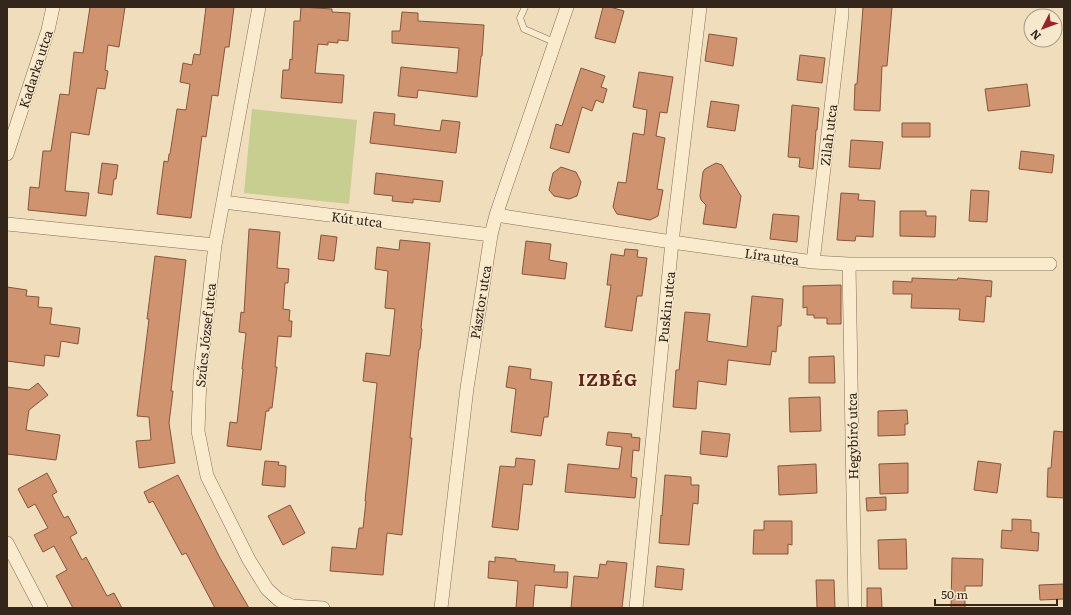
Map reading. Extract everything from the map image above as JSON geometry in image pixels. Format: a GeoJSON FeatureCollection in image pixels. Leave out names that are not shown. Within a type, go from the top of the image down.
{"type":"FeatureCollection","features":[{"type":"Feature","properties":{"kind":"street","name":"Kadarka utca"},"geometry":{"type":"LineString","coordinates":[[7,154],[48,30],[54,7]]}},
{"type":"Feature","properties":{"kind":"street","name":"Szűcs József utca"},"geometry":{"type":"LineString","coordinates":[[259,7],[215,245],[200,376],[198,431],[208,476],[249,560],[267,589],[279,600],[292,606],[323,608]]}},
{"type":"Feature","properties":{"kind":"street","name":"Pásztor utca"},"geometry":{"type":"LineString","coordinates":[[441,608],[467,388],[491,235],[496,215],[567,7]]}},
{"type":"Feature","properties":{"kind":"street","name":"Puskin utca"},"geometry":{"type":"LineString","coordinates":[[636,608],[672,242],[700,7]]}},
{"type":"Feature","properties":{"kind":"street","name":"Zilah utca"},"geometry":{"type":"LineString","coordinates":[[813,262],[842,7]]}},
{"type":"Feature","properties":{"kind":"street","name":"Kút utca"},"geometry":{"type":"LineString","coordinates":[[223,202],[491,235]]}},
{"type":"Feature","properties":{"kind":"street","name":"Líra utca"},"geometry":{"type":"LineString","coordinates":[[496,215],[813,262],[849,264],[1050,264]]}},
{"type":"Feature","properties":{"kind":"street"},"geometry":{"type":"LineString","coordinates":[[7,224],[215,245]]}},
{"type":"Feature","properties":{"kind":"street","name":"Hegybíró utca"},"geometry":{"type":"LineString","coordinates":[[849,264],[855,608]]}},
{"type":"Feature","properties":{"kind":"street"},"geometry":{"type":"LineString","coordinates":[[7,543],[41,608]]}},
{"type":"Feature","properties":{"kind":"lane"},"geometry":{"type":"LineString","coordinates":[[525,7],[520,18],[524,29],[554,42]]}},
{"type":"Feature","properties":{"kind":"green space"},"geometry":{"type":"Polygon","coordinates":[[[252,109],[357,120],[349,204],[244,193],[252,109]]]}},
{"type":"Feature","properties":{"kind":"building"},"geometry":{"type":"Polygon","coordinates":[[[90,7],[125,7],[119,47],[108,45],[105,70],[108,71],[105,89],[97,88],[89,135],[71,132],[65,191],[89,193],[86,216],[28,210],[30,187],[39,188],[43,151],[51,151],[60,94],[69,95],[74,52],[83,53],[90,7]]]}},
{"type":"Feature","properties":{"kind":"building"},"geometry":{"type":"Polygon","coordinates":[[[206,7],[234,7],[229,47],[225,47],[218,96],[212,95],[206,137],[202,136],[191,218],[157,214],[164,161],[168,162],[170,154],[177,109],[186,110],[190,84],[180,82],[183,63],[192,65],[194,54],[200,55],[206,7]]]}},
{"type":"Feature","properties":{"kind":"building"},"geometry":{"type":"Polygon","coordinates":[[[301,7],[332,9],[332,12],[350,13],[348,41],[338,40],[338,43],[328,42],[328,45],[318,44],[315,73],[344,75],[342,103],[281,98],[283,70],[289,70],[290,59],[292,60],[294,21],[300,21],[301,7]]]}},
{"type":"Feature","properties":{"kind":"building"},"geometry":{"type":"Polygon","coordinates":[[[603,7],[610,7],[624,11],[615,43],[595,38],[603,7]]]}},
{"type":"Feature","properties":{"kind":"building"},"geometry":{"type":"Polygon","coordinates":[[[863,7],[892,7],[887,66],[882,66],[880,111],[854,110],[855,84],[857,84],[863,7]]]}},
{"type":"Feature","properties":{"kind":"building"},"geometry":{"type":"Polygon","coordinates":[[[402,12],[418,13],[418,21],[484,25],[477,97],[418,90],[417,98],[398,96],[401,67],[457,73],[459,48],[392,43],[392,31],[400,31],[402,12]]]}},
{"type":"Feature","properties":{"kind":"building"},"geometry":{"type":"Polygon","coordinates":[[[709,34],[737,38],[733,66],[705,61],[709,34]]]}},
{"type":"Feature","properties":{"kind":"building"},"geometry":{"type":"Polygon","coordinates":[[[800,55],[825,58],[822,83],[797,80],[800,55]]]}},
{"type":"Feature","properties":{"kind":"building"},"geometry":{"type":"Polygon","coordinates":[[[581,68],[605,76],[601,87],[607,89],[603,103],[596,100],[592,111],[582,107],[569,153],[550,148],[556,124],[562,126],[581,68]]]}},
{"type":"Feature","properties":{"kind":"building"},"geometry":{"type":"Polygon","coordinates":[[[639,72],[673,77],[667,113],[660,112],[656,136],[665,138],[657,189],[663,190],[658,216],[650,220],[617,214],[613,207],[618,182],[626,183],[633,133],[644,135],[647,110],[633,107],[639,72]]]}},
{"type":"Feature","properties":{"kind":"building"},"geometry":{"type":"Polygon","coordinates":[[[1027,84],[1030,106],[988,111],[985,89],[1027,84]]]}},
{"type":"Feature","properties":{"kind":"building"},"geometry":{"type":"Polygon","coordinates":[[[711,101],[739,105],[735,131],[707,127],[711,101]]]}},
{"type":"Feature","properties":{"kind":"building"},"geometry":{"type":"Polygon","coordinates":[[[792,105],[819,108],[813,169],[799,167],[800,158],[788,157],[792,105]]]}},
{"type":"Feature","properties":{"kind":"building"},"geometry":{"type":"Polygon","coordinates":[[[374,112],[395,114],[394,125],[440,131],[442,120],[460,122],[456,153],[370,143],[374,112]]]}},
{"type":"Feature","properties":{"kind":"building"},"geometry":{"type":"Polygon","coordinates":[[[902,123],[930,123],[930,137],[902,137],[902,123]]]}},
{"type":"Feature","properties":{"kind":"building"},"geometry":{"type":"Polygon","coordinates":[[[851,140],[883,142],[880,169],[849,167],[851,140]]]}},
{"type":"Feature","properties":{"kind":"building"},"geometry":{"type":"Polygon","coordinates":[[[1021,151],[1054,155],[1052,173],[1019,169],[1021,151]]]}},
{"type":"Feature","properties":{"kind":"building"},"geometry":{"type":"Polygon","coordinates":[[[102,163],[118,165],[112,195],[98,193],[102,163]]]}},
{"type":"Feature","properties":{"kind":"building"},"geometry":{"type":"Polygon","coordinates":[[[716,163],[722,165],[741,196],[736,228],[703,224],[706,205],[701,200],[700,196],[703,172],[705,169],[716,163]]]}},
{"type":"Feature","properties":{"kind":"building"},"geometry":{"type":"Polygon","coordinates":[[[561,167],[576,172],[581,182],[577,196],[569,199],[554,196],[549,190],[553,173],[561,167]]]}},
{"type":"Feature","properties":{"kind":"building"},"geometry":{"type":"Polygon","coordinates":[[[376,173],[443,181],[440,202],[413,199],[413,203],[392,201],[393,196],[374,194],[376,173]]]}},
{"type":"Feature","properties":{"kind":"building"},"geometry":{"type":"Polygon","coordinates":[[[971,190],[989,191],[987,222],[969,221],[971,190]]]}},
{"type":"Feature","properties":{"kind":"building"},"geometry":{"type":"Polygon","coordinates":[[[841,193],[859,194],[858,200],[875,201],[873,237],[856,236],[855,241],[837,240],[841,193]]]}},
{"type":"Feature","properties":{"kind":"building"},"geometry":{"type":"Polygon","coordinates":[[[900,211],[926,211],[926,216],[936,216],[935,237],[900,236],[900,211]]]}},
{"type":"Feature","properties":{"kind":"building"},"geometry":{"type":"Polygon","coordinates":[[[773,214],[799,216],[797,242],[770,239],[773,214]]]}},
{"type":"Feature","properties":{"kind":"building"},"geometry":{"type":"Polygon","coordinates":[[[249,229],[280,232],[277,268],[289,269],[288,283],[285,283],[283,309],[290,310],[289,321],[292,321],[291,337],[278,336],[275,367],[277,367],[272,408],[269,408],[269,411],[266,411],[261,450],[227,446],[230,422],[237,423],[243,369],[246,333],[239,332],[241,312],[244,313],[249,229]]]}},
{"type":"Feature","properties":{"kind":"building"},"geometry":{"type":"Polygon","coordinates":[[[321,235],[337,237],[334,261],[318,259],[321,235]]]}},
{"type":"Feature","properties":{"kind":"building"},"geometry":{"type":"Polygon","coordinates":[[[400,240],[430,243],[410,438],[412,438],[402,535],[387,533],[383,575],[330,571],[332,547],[356,549],[359,528],[363,528],[377,383],[363,381],[366,353],[390,356],[395,309],[385,308],[388,271],[375,269],[377,247],[399,250],[400,240]]]}},
{"type":"Feature","properties":{"kind":"building"},"geometry":{"type":"Polygon","coordinates":[[[526,241],[551,244],[549,260],[567,263],[565,279],[522,274],[526,241]]]}},
{"type":"Feature","properties":{"kind":"building"},"geometry":{"type":"Polygon","coordinates":[[[625,249],[638,250],[637,257],[647,258],[642,296],[637,296],[632,331],[605,327],[611,285],[607,285],[611,254],[624,256],[625,249]]]}},
{"type":"Feature","properties":{"kind":"building"},"geometry":{"type":"Polygon","coordinates":[[[155,256],[186,260],[171,391],[173,391],[169,423],[175,463],[139,468],[136,441],[151,440],[149,417],[137,416],[155,256]]]}},
{"type":"Feature","properties":{"kind":"building"},"geometry":{"type":"Polygon","coordinates":[[[912,278],[957,280],[958,278],[992,281],[991,297],[986,296],[984,322],[959,320],[960,309],[911,308],[912,294],[893,294],[893,281],[912,282],[912,278]]]}},
{"type":"Feature","properties":{"kind":"building"},"geometry":{"type":"Polygon","coordinates":[[[841,285],[841,324],[827,324],[827,318],[814,318],[814,315],[807,315],[807,307],[803,308],[803,286],[841,285]]]}},
{"type":"Feature","properties":{"kind":"building"},"geometry":{"type":"Polygon","coordinates":[[[7,287],[27,290],[26,296],[39,297],[38,307],[52,308],[50,324],[80,328],[78,344],[61,341],[59,357],[45,355],[44,366],[7,361],[7,287]]]}},
{"type":"Feature","properties":{"kind":"building"},"geometry":{"type":"Polygon","coordinates":[[[752,296],[783,299],[781,326],[778,326],[776,352],[772,351],[770,365],[728,360],[726,385],[698,381],[696,409],[673,407],[676,370],[679,370],[685,312],[710,314],[707,341],[747,347],[752,296]]]}},
{"type":"Feature","properties":{"kind":"building"},"geometry":{"type":"Polygon","coordinates":[[[834,356],[835,383],[809,383],[809,357],[834,356]]]}},
{"type":"Feature","properties":{"kind":"building"},"geometry":{"type":"Polygon","coordinates":[[[509,366],[531,369],[530,379],[552,382],[548,417],[544,417],[541,436],[511,432],[516,389],[506,387],[509,366]]]}},
{"type":"Feature","properties":{"kind":"building"},"geometry":{"type":"Polygon","coordinates":[[[38,383],[48,395],[29,410],[26,430],[60,435],[56,460],[7,454],[7,387],[29,390],[38,383]]]}},
{"type":"Feature","properties":{"kind":"building"},"geometry":{"type":"Polygon","coordinates":[[[820,397],[821,431],[790,432],[789,398],[820,397]]]}},
{"type":"Feature","properties":{"kind":"building"},"geometry":{"type":"Polygon","coordinates":[[[907,410],[908,424],[905,424],[905,435],[878,436],[878,411],[907,410]]]}},
{"type":"Feature","properties":{"kind":"building"},"geometry":{"type":"Polygon","coordinates":[[[702,431],[730,434],[727,457],[700,454],[702,431]]]}},
{"type":"Feature","properties":{"kind":"building"},"geometry":{"type":"Polygon","coordinates":[[[1054,431],[1064,432],[1064,498],[1047,497],[1048,468],[1051,468],[1054,431]]]}},
{"type":"Feature","properties":{"kind":"building"},"geometry":{"type":"Polygon","coordinates":[[[608,432],[632,434],[631,437],[640,438],[639,451],[633,450],[631,477],[637,478],[635,498],[565,492],[568,464],[619,469],[622,447],[606,445],[608,432]]]}},
{"type":"Feature","properties":{"kind":"building"},"geometry":{"type":"Polygon","coordinates":[[[516,458],[535,460],[532,485],[523,484],[518,530],[492,527],[500,466],[515,467],[516,458]]]}},
{"type":"Feature","properties":{"kind":"building"},"geometry":{"type":"Polygon","coordinates":[[[265,461],[279,462],[278,465],[286,466],[285,487],[262,485],[265,461]]]}},
{"type":"Feature","properties":{"kind":"building"},"geometry":{"type":"Polygon","coordinates":[[[978,461],[1001,464],[997,493],[974,490],[978,461]]]}},
{"type":"Feature","properties":{"kind":"building"},"geometry":{"type":"Polygon","coordinates":[[[908,463],[908,493],[880,494],[879,464],[908,463]]]}},
{"type":"Feature","properties":{"kind":"building"},"geometry":{"type":"Polygon","coordinates":[[[816,464],[817,493],[779,495],[778,466],[816,464]]]}},
{"type":"Feature","properties":{"kind":"building"},"geometry":{"type":"Polygon","coordinates":[[[47,473],[57,492],[52,495],[64,518],[68,516],[77,533],[70,537],[82,560],[86,557],[107,596],[114,593],[122,608],[73,608],[56,576],[67,570],[54,546],[43,552],[34,535],[48,528],[35,504],[28,508],[18,489],[47,473]]]}},
{"type":"Feature","properties":{"kind":"building"},"geometry":{"type":"Polygon","coordinates":[[[178,475],[220,558],[249,608],[215,608],[186,553],[182,555],[153,501],[149,503],[144,492],[178,475]]]}},
{"type":"Feature","properties":{"kind":"building"},"geometry":{"type":"Polygon","coordinates":[[[665,475],[691,477],[691,485],[699,485],[698,504],[693,503],[689,545],[659,543],[665,475]]]}},
{"type":"Feature","properties":{"kind":"building"},"geometry":{"type":"Polygon","coordinates":[[[886,497],[886,510],[867,511],[866,498],[886,497]]]}},
{"type":"Feature","properties":{"kind":"building"},"geometry":{"type":"Polygon","coordinates":[[[290,505],[305,533],[283,545],[268,516],[290,505]]]}},
{"type":"Feature","properties":{"kind":"building"},"geometry":{"type":"Polygon","coordinates":[[[1012,519],[1031,520],[1031,532],[1039,533],[1038,551],[1001,548],[1002,530],[1012,531],[1012,519]]]}},
{"type":"Feature","properties":{"kind":"building"},"geometry":{"type":"Polygon","coordinates":[[[764,521],[792,521],[792,545],[788,544],[788,554],[753,554],[754,530],[764,530],[764,521]]]}},
{"type":"Feature","properties":{"kind":"building"},"geometry":{"type":"Polygon","coordinates":[[[906,539],[907,569],[879,569],[878,540],[906,539]]]}},
{"type":"Feature","properties":{"kind":"building"},"geometry":{"type":"Polygon","coordinates":[[[495,557],[555,565],[554,572],[568,572],[567,588],[535,585],[533,608],[516,608],[518,581],[488,578],[489,561],[495,562],[495,557]]]}},
{"type":"Feature","properties":{"kind":"building"},"geometry":{"type":"Polygon","coordinates":[[[952,558],[983,559],[982,586],[965,586],[965,608],[951,608],[952,558]]]}},
{"type":"Feature","properties":{"kind":"building"},"geometry":{"type":"Polygon","coordinates":[[[607,561],[627,563],[622,608],[571,608],[574,576],[598,578],[600,564],[606,565],[607,561]]]}},
{"type":"Feature","properties":{"kind":"building"},"geometry":{"type":"Polygon","coordinates":[[[657,566],[684,569],[682,590],[655,587],[657,566]]]}},
{"type":"Feature","properties":{"kind":"building"},"geometry":{"type":"Polygon","coordinates":[[[816,580],[834,580],[835,608],[817,608],[816,580]]]}},
{"type":"Feature","properties":{"kind":"building"},"geometry":{"type":"Polygon","coordinates":[[[1064,584],[1064,599],[1040,600],[1039,585],[1064,584]]]}},
{"type":"Feature","properties":{"kind":"building"},"geometry":{"type":"Polygon","coordinates":[[[867,588],[881,588],[882,608],[867,608],[867,588]]]}},
{"type":"Feature","properties":{"kind":"district","name":"IZBÉG"},"geometry":{"type":"Point","coordinates":[608,378]}}]}
